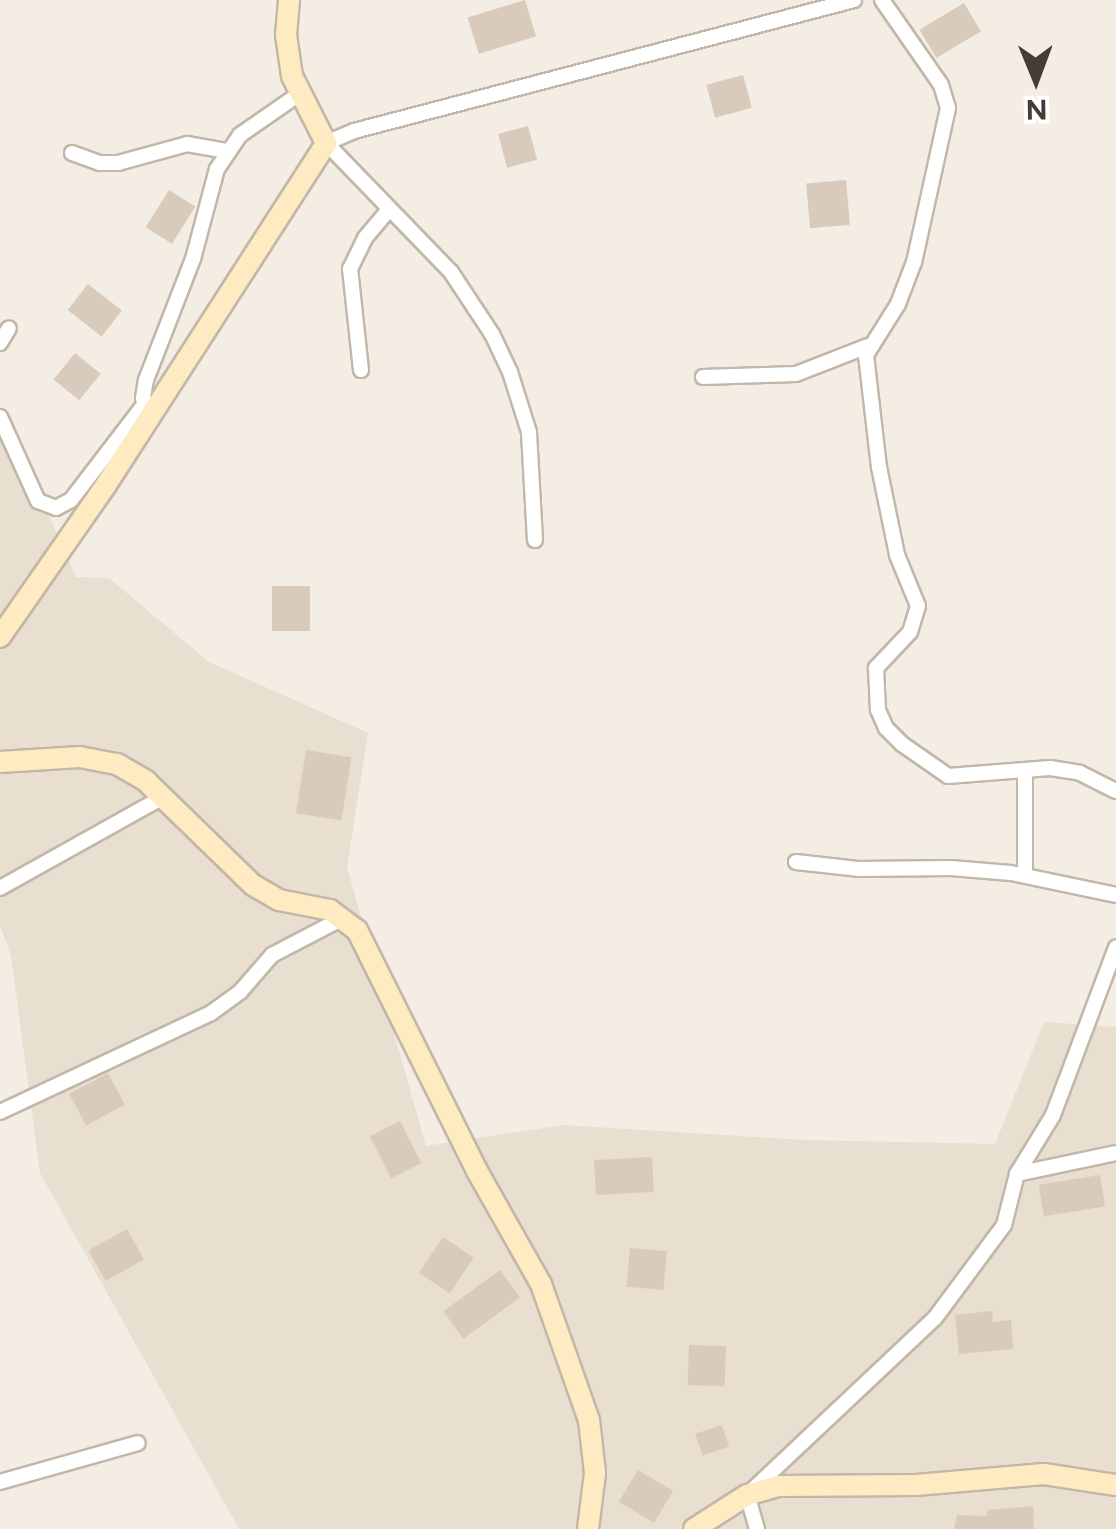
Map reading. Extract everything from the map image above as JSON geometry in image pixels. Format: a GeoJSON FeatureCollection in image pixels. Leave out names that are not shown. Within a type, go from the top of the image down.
{"type":"FeatureCollection","features":[{"type":"Feature","properties":{"kind":"main road"},"geometry":{"type":"LineString","coordinates":[[0,637],[326,143],[300,94],[288,58],[290,0]]}},
{"type":"Feature","properties":{"kind":"main road"},"geometry":{"type":"LineString","coordinates":[[0,762],[96,758],[117,764],[163,797],[253,885],[279,900],[330,910],[343,918],[370,954],[477,1171],[540,1284],[589,1420],[594,1474],[588,1529]]}},
{"type":"Feature","properties":{"kind":"main road"},"geometry":{"type":"LineString","coordinates":[[694,1529],[746,1495],[778,1486],[916,1485],[1044,1474],[1116,1485]]}},
{"type":"Feature","properties":{"kind":"street"},"geometry":{"type":"LineString","coordinates":[[535,540],[529,432],[510,372],[451,272],[326,143],[354,130],[854,0]]}},
{"type":"Feature","properties":{"kind":"street"},"geometry":{"type":"LineString","coordinates":[[882,0],[941,85],[948,108],[914,262],[898,304],[868,346],[866,364],[879,467],[896,555],[918,606],[910,632],[876,668],[878,710],[894,736],[948,776],[1026,770],[1080,773],[1116,791]]}},
{"type":"Feature","properties":{"kind":"street"},"geometry":{"type":"LineString","coordinates":[[0,417],[38,501],[56,508],[71,500],[145,413],[146,380],[193,259],[227,150],[252,124],[300,94]]}},
{"type":"Feature","properties":{"kind":"street"},"geometry":{"type":"LineString","coordinates":[[72,154],[100,164],[118,163],[188,144],[227,150]]}},
{"type":"Feature","properties":{"kind":"street"},"geometry":{"type":"LineString","coordinates":[[361,370],[350,269],[365,238],[388,211]]}},
{"type":"Feature","properties":{"kind":"street"},"geometry":{"type":"LineString","coordinates":[[0,344],[9,328]]}},
{"type":"Feature","properties":{"kind":"street"},"geometry":{"type":"LineString","coordinates":[[703,377],[796,374],[868,346]]}},
{"type":"Feature","properties":{"kind":"street"},"geometry":{"type":"LineString","coordinates":[[1026,770],[1026,876]]}},
{"type":"Feature","properties":{"kind":"street"},"geometry":{"type":"LineString","coordinates":[[0,888],[163,797]]}},
{"type":"Feature","properties":{"kind":"street"},"geometry":{"type":"LineString","coordinates":[[796,862],[858,869],[950,868],[1026,876],[1116,894]]}},
{"type":"Feature","properties":{"kind":"street"},"geometry":{"type":"LineString","coordinates":[[0,1112],[211,1013],[240,992],[272,955],[343,918]]}},
{"type":"Feature","properties":{"kind":"street"},"geometry":{"type":"LineString","coordinates":[[757,1529],[746,1495],[935,1318],[1004,1225],[1017,1174],[1053,1115],[1116,948]]}},
{"type":"Feature","properties":{"kind":"street"},"geometry":{"type":"LineString","coordinates":[[1017,1174],[1116,1153]]}},
{"type":"Feature","properties":{"kind":"street"},"geometry":{"type":"LineString","coordinates":[[0,1482],[138,1443]]}},
{"type":"Feature","properties":{"kind":"shaded area"},"geometry":{"type":"Polygon","coordinates":[[[0,405],[76,577],[109,578],[209,662],[368,733],[347,867],[426,1146],[563,1125],[806,1140],[995,1144],[1044,1022],[1116,1027],[1116,1529],[239,1529],[40,1173],[11,956],[0,925],[0,405]]]}},
{"type":"Feature","properties":{"kind":"building"},"geometry":{"type":"Polygon","coordinates":[[[525,0],[536,36],[479,54],[468,18],[525,0]]]}},
{"type":"Feature","properties":{"kind":"building"},"geometry":{"type":"Polygon","coordinates":[[[964,3],[981,31],[936,58],[919,30],[964,3]]]}},
{"type":"Feature","properties":{"kind":"building"},"geometry":{"type":"Polygon","coordinates":[[[743,75],[752,108],[715,118],[706,85],[743,75]]]}},
{"type":"Feature","properties":{"kind":"building"},"geometry":{"type":"Polygon","coordinates":[[[528,126],[537,160],[507,168],[498,134],[528,126]]]}},
{"type":"Feature","properties":{"kind":"building"},"geometry":{"type":"Polygon","coordinates":[[[846,180],[850,225],[810,228],[806,183],[846,180]]]}},
{"type":"Feature","properties":{"kind":"building"},"geometry":{"type":"Polygon","coordinates":[[[169,190],[195,206],[172,244],[146,227],[169,190]]]}},
{"type":"Feature","properties":{"kind":"building"},"geometry":{"type":"Polygon","coordinates":[[[88,284],[122,310],[102,336],[68,310],[88,284]]]}},
{"type":"Feature","properties":{"kind":"building"},"geometry":{"type":"Polygon","coordinates":[[[75,353],[101,374],[79,400],[54,379],[75,353]]]}},
{"type":"Feature","properties":{"kind":"building"},"geometry":{"type":"Polygon","coordinates":[[[272,586],[310,586],[310,631],[272,631],[272,586]]]}},
{"type":"Feature","properties":{"kind":"building"},"geometry":{"type":"Polygon","coordinates":[[[306,750],[351,757],[341,820],[296,813],[306,750]]]}},
{"type":"Feature","properties":{"kind":"building"},"geometry":{"type":"Polygon","coordinates":[[[108,1073],[125,1105],[86,1125],[69,1094],[108,1073]]]}},
{"type":"Feature","properties":{"kind":"building"},"geometry":{"type":"Polygon","coordinates":[[[400,1121],[421,1163],[391,1178],[370,1136],[400,1121]]]}},
{"type":"Feature","properties":{"kind":"building"},"geometry":{"type":"Polygon","coordinates":[[[652,1157],[654,1192],[596,1195],[594,1160],[652,1157]]]}},
{"type":"Feature","properties":{"kind":"building"},"geometry":{"type":"Polygon","coordinates":[[[1100,1175],[1105,1207],[1044,1216],[1039,1185],[1100,1175]]]}},
{"type":"Feature","properties":{"kind":"building"},"geometry":{"type":"Polygon","coordinates":[[[127,1229],[144,1260],[105,1281],[89,1250],[127,1229]]]}},
{"type":"Feature","properties":{"kind":"building"},"geometry":{"type":"Polygon","coordinates":[[[443,1237],[474,1258],[450,1293],[419,1273],[443,1237]]]}},
{"type":"Feature","properties":{"kind":"building"},"geometry":{"type":"Polygon","coordinates":[[[630,1248],[667,1251],[663,1290],[627,1287],[630,1248]]]}},
{"type":"Feature","properties":{"kind":"building"},"geometry":{"type":"Polygon","coordinates":[[[500,1270],[520,1298],[463,1339],[443,1311],[500,1270]]]}},
{"type":"Feature","properties":{"kind":"building"},"geometry":{"type":"Polygon","coordinates":[[[992,1311],[993,1322],[1011,1320],[1013,1349],[959,1354],[955,1315],[992,1311]]]}},
{"type":"Feature","properties":{"kind":"building"},"geometry":{"type":"Polygon","coordinates":[[[689,1345],[726,1346],[725,1386],[688,1385],[689,1345]]]}},
{"type":"Feature","properties":{"kind":"building"},"geometry":{"type":"Polygon","coordinates":[[[722,1425],[729,1447],[702,1456],[695,1434],[722,1425]]]}},
{"type":"Feature","properties":{"kind":"building"},"geometry":{"type":"Polygon","coordinates":[[[638,1470],[673,1491],[654,1523],[619,1502],[638,1470]]]}},
{"type":"Feature","properties":{"kind":"building"},"geometry":{"type":"Polygon","coordinates":[[[1033,1506],[1034,1529],[954,1529],[957,1515],[987,1516],[987,1510],[1033,1506]]]}}]}
